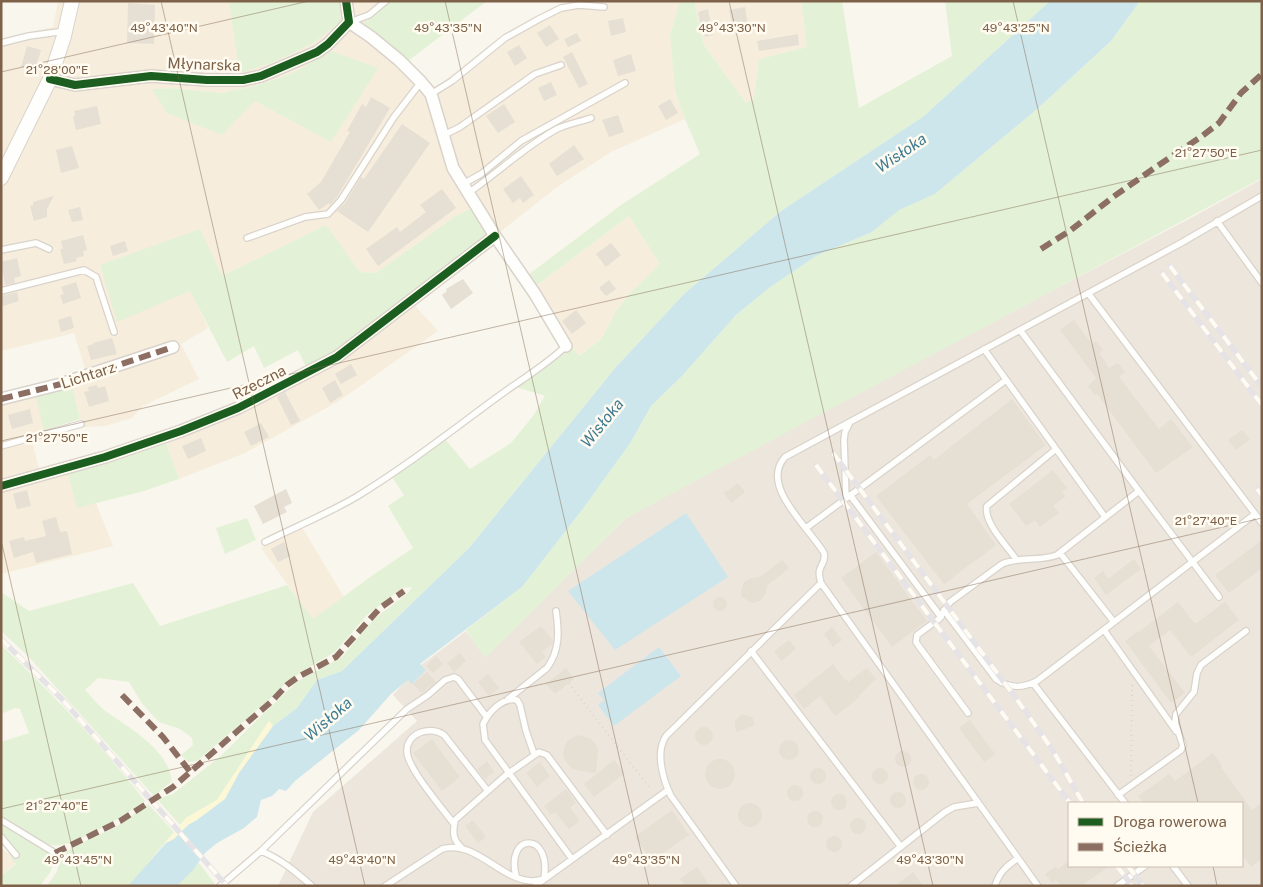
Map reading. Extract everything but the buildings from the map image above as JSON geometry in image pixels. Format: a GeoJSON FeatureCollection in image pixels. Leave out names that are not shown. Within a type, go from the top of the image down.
{"type":"FeatureCollection","features":[{"type":"Feature","properties":{"kind":"street"},"geometry":{"type":"LineString","coordinates":[[1,178],[50,78],[66,31],[72,1]]}},
{"type":"Feature","properties":{"kind":"street"},"geometry":{"type":"LineString","coordinates":[[346,1],[349,22],[399,60],[431,94],[453,168],[495,236],[535,294],[566,346]]}},
{"type":"Feature","properties":{"kind":"street","name":"Młynarska"},"geometry":{"type":"LineString","coordinates":[[50,78],[74,85],[151,76],[207,80],[243,80],[269,72],[316,52],[328,44],[349,22]]}},
{"type":"Feature","properties":{"kind":"street","name":"Rzeczna"},"geometry":{"type":"LineString","coordinates":[[1,486],[104,457],[181,431],[238,408],[337,356],[495,236]]}},
{"type":"Feature","properties":{"kind":"street","name":"Lichtarz"},"geometry":{"type":"LineString","coordinates":[[1,399],[61,384],[173,347]]}},
{"type":"Feature","properties":{"kind":"lane","name":"Młynarska"},"geometry":{"type":"LineString","coordinates":[[349,22],[369,15],[386,1]]}},
{"type":"Feature","properties":{"kind":"lane"},"geometry":{"type":"LineString","coordinates":[[431,94],[452,81],[505,38],[539,19],[562,8],[579,5],[604,7]]}},
{"type":"Feature","properties":{"kind":"lane"},"geometry":{"type":"LineString","coordinates":[[1,43],[29,36],[66,31]]}},
{"type":"Feature","properties":{"kind":"lane"},"geometry":{"type":"LineString","coordinates":[[444,135],[460,127],[535,74],[561,65]]}},
{"type":"Feature","properties":{"kind":"lane"},"geometry":{"type":"LineString","coordinates":[[247,238],[305,217],[328,214],[342,200],[394,118],[421,82]]}},
{"type":"Feature","properties":{"kind":"lane"},"geometry":{"type":"LineString","coordinates":[[465,189],[521,141],[625,83]]}},
{"type":"Feature","properties":{"kind":"lane"},"geometry":{"type":"LineString","coordinates":[[465,189],[489,179],[539,140],[559,128],[591,118]]}},
{"type":"Feature","properties":{"kind":"lane"},"geometry":{"type":"LineString","coordinates":[[1038,886],[821,583],[818,570],[825,557],[824,553],[781,494],[777,481],[777,469],[785,457],[1181,243],[1262,196]]}},
{"type":"Feature","properties":{"kind":"lane"},"geometry":{"type":"LineString","coordinates":[[1217,221],[1262,283]]}},
{"type":"Feature","properties":{"kind":"lane"},"geometry":{"type":"LineString","coordinates":[[1,250],[36,243],[49,249]]}},
{"type":"Feature","properties":{"kind":"lane"},"geometry":{"type":"LineString","coordinates":[[1,291],[84,270],[96,276],[114,332]]}},
{"type":"Feature","properties":{"kind":"lane"},"geometry":{"type":"LineString","coordinates":[[1088,293],[1262,523]]}},
{"type":"Feature","properties":{"kind":"lane"},"geometry":{"type":"LineString","coordinates":[[1020,330],[1218,598]]}},
{"type":"Feature","properties":{"kind":"lane"},"geometry":{"type":"LineString","coordinates":[[265,542],[356,497],[440,440],[515,384],[555,357],[566,346]]}},
{"type":"Feature","properties":{"kind":"lane"},"geometry":{"type":"LineString","coordinates":[[984,349],[1105,517]]}},
{"type":"Feature","properties":{"kind":"lane"},"geometry":{"type":"LineString","coordinates":[[806,528],[1006,380]]}},
{"type":"Feature","properties":{"kind":"lane"},"geometry":{"type":"LineString","coordinates":[[850,422],[845,432],[843,446],[848,497],[941,617]]}},
{"type":"Feature","properties":{"kind":"lane"},"geometry":{"type":"LineString","coordinates":[[1,446],[81,424]]}},
{"type":"Feature","properties":{"kind":"lane"},"geometry":{"type":"LineString","coordinates":[[1016,559],[990,523],[986,512],[987,506],[1056,449]]}},
{"type":"Feature","properties":{"kind":"lane"},"geometry":{"type":"LineString","coordinates":[[968,712],[916,642],[919,632],[941,617],[950,602],[1002,564],[1016,559],[1045,558],[1060,553],[1139,491]]}},
{"type":"Feature","properties":{"kind":"lane"},"geometry":{"type":"LineString","coordinates":[[944,610],[996,679],[1012,687],[1027,686],[1104,630],[1255,514]]}},
{"type":"Feature","properties":{"kind":"lane"},"geometry":{"type":"LineString","coordinates":[[1060,553],[1114,622]]}},
{"type":"Feature","properties":{"kind":"lane"},"geometry":{"type":"LineString","coordinates":[[736,886],[668,790],[661,758],[664,739],[821,583]]}},
{"type":"Feature","properties":{"kind":"lane"},"geometry":{"type":"LineString","coordinates":[[556,611],[558,636],[557,646],[551,662],[547,668],[507,701],[492,710],[482,724],[485,740],[572,859]]}},
{"type":"Feature","properties":{"kind":"lane"},"geometry":{"type":"LineString","coordinates":[[1104,630],[1182,738]]}},
{"type":"Feature","properties":{"kind":"lane"},"geometry":{"type":"LineString","coordinates":[[1118,794],[1181,750],[1183,745],[1175,722],[1176,714],[1194,692],[1197,673],[1201,666],[1246,631]]}},
{"type":"Feature","properties":{"kind":"lane"},"geometry":{"type":"LineString","coordinates":[[751,652],[900,848]]}},
{"type":"Feature","properties":{"kind":"lane"},"geometry":{"type":"LineString","coordinates":[[220,886],[261,851],[407,709],[432,692],[445,680],[454,677],[458,679],[486,716]]}},
{"type":"Feature","properties":{"kind":"lane"},"geometry":{"type":"LineString","coordinates":[[1033,683],[1124,802]]}},
{"type":"Feature","properties":{"kind":"lane"},"geometry":{"type":"LineString","coordinates":[[507,701],[517,700],[520,705],[534,754]]}},
{"type":"Feature","properties":{"kind":"lane"},"geometry":{"type":"LineString","coordinates":[[454,824],[409,762],[407,748],[413,737],[426,730],[439,731],[488,791]]}},
{"type":"Feature","properties":{"kind":"lane"},"geometry":{"type":"LineString","coordinates":[[544,879],[531,881],[516,876],[463,848],[457,843],[453,835],[455,820],[459,816],[534,754],[539,752],[547,755],[606,835]]}},
{"type":"Feature","properties":{"kind":"lane"},"geometry":{"type":"LineString","coordinates":[[535,886],[668,790]]}},
{"type":"Feature","properties":{"kind":"lane"},"geometry":{"type":"LineString","coordinates":[[851,886],[946,812],[954,807],[978,803]]}},
{"type":"Feature","properties":{"kind":"lane"},"geometry":{"type":"LineString","coordinates":[[1,820],[55,853]]}},
{"type":"Feature","properties":{"kind":"lane"},"geometry":{"type":"LineString","coordinates":[[1,837],[16,855]]}},
{"type":"Feature","properties":{"kind":"lane"},"geometry":{"type":"LineString","coordinates":[[516,876],[514,862],[517,850],[530,843],[536,844],[545,859],[544,879]]}},
{"type":"Feature","properties":{"kind":"lane"},"geometry":{"type":"LineString","coordinates":[[385,886],[442,849],[448,847],[463,848]]}},
{"type":"Feature","properties":{"kind":"lane"},"geometry":{"type":"LineString","coordinates":[[261,851],[275,857],[312,886]]}},
{"type":"Feature","properties":{"kind":"lane"},"geometry":{"type":"LineString","coordinates":[[995,886],[1003,869],[1018,858]]}},
{"type":"Feature","properties":{"kind":"lane"},"geometry":{"type":"LineString","coordinates":[[1117,886],[1144,867]]}},
{"type":"Feature","properties":{"kind":"lane"},"geometry":{"type":"LineString","coordinates":[[1174,867],[1188,886]]}},
{"type":"Feature","properties":{"kind":"path"},"geometry":{"type":"LineString","coordinates":[[1131,786],[1133,670]]}},
{"type":"Feature","properties":{"kind":"path"},"geometry":{"type":"LineString","coordinates":[[569,683],[606,734],[615,742],[657,798]]}},
{"type":"Feature","properties":{"kind":"shaded area"},"geometry":{"type":"Polygon","coordinates":[[[58,1],[229,1],[239,72],[274,62],[314,43],[341,21],[339,1],[392,1],[363,25],[408,61],[433,87],[443,82],[498,38],[571,1],[680,1],[670,35],[675,91],[685,119],[611,152],[557,187],[499,233],[473,207],[454,217],[376,273],[360,272],[326,225],[222,276],[100,265],[102,273],[190,290],[208,328],[181,344],[199,379],[143,406],[132,418],[105,426],[82,427],[72,386],[86,372],[74,333],[1,351],[1,39],[53,27],[58,1]],[[331,51],[293,73],[255,86],[221,93],[170,88],[153,89],[255,101],[330,141],[331,51]]]}},
{"type":"Feature","properties":{"kind":"shaded area"},"geometry":{"type":"Polygon","coordinates":[[[696,1],[801,1],[807,47],[759,59],[754,99],[746,103],[704,45],[695,6],[696,1]]]}},
{"type":"Feature","properties":{"kind":"shaded area"},"geometry":{"type":"Polygon","coordinates":[[[1262,179],[1262,886],[278,886],[313,812],[417,721],[393,695],[421,665],[466,631],[485,657],[626,518],[819,413],[1262,179]]]}},
{"type":"Feature","properties":{"kind":"shaded area"},"geometry":{"type":"Polygon","coordinates":[[[629,216],[660,264],[630,293],[616,311],[602,338],[578,356],[564,336],[536,286],[629,216]]]}},
{"type":"Feature","properties":{"kind":"shaded area"},"geometry":{"type":"Polygon","coordinates":[[[410,300],[438,331],[339,401],[245,453],[179,479],[165,440],[337,357],[410,300]]]}},
{"type":"Feature","properties":{"kind":"shaded area"},"geometry":{"type":"Polygon","coordinates":[[[34,387],[46,437],[32,441],[40,472],[66,465],[77,507],[96,503],[113,546],[1,574],[1,396],[34,387]]]}},
{"type":"Feature","properties":{"kind":"shaded area"},"geometry":{"type":"Polygon","coordinates":[[[302,527],[344,597],[313,620],[261,548],[302,527]]]}},
{"type":"Feature","properties":{"kind":"shaded area"},"geometry":{"type":"Polygon","coordinates":[[[1,848],[7,853],[9,851],[16,863],[1,876],[1,848]]]}},
{"type":"Feature","properties":{"kind":"green space"},"geometry":{"type":"Polygon","coordinates":[[[229,1],[339,1],[341,21],[314,43],[274,62],[239,73],[229,1]]]}},
{"type":"Feature","properties":{"kind":"green space"},"geometry":{"type":"Polygon","coordinates":[[[392,1],[487,1],[408,61],[362,25],[392,1]]]}},
{"type":"Feature","properties":{"kind":"green space"},"geometry":{"type":"Polygon","coordinates":[[[680,1],[696,1],[695,6],[704,45],[746,103],[754,99],[759,59],[807,47],[801,1],[842,1],[859,108],[952,56],[945,1],[1050,1],[924,116],[781,211],[684,294],[616,367],[469,548],[342,671],[317,680],[297,708],[273,726],[269,721],[217,800],[186,818],[180,825],[157,799],[173,794],[222,755],[298,681],[342,657],[373,620],[409,592],[412,587],[402,588],[367,615],[335,652],[301,672],[284,685],[197,761],[188,762],[181,755],[193,745],[192,738],[180,729],[159,722],[143,705],[129,682],[98,678],[85,690],[104,710],[146,740],[163,759],[169,769],[172,781],[154,796],[28,656],[1,631],[1,592],[29,611],[133,583],[160,626],[287,585],[313,619],[413,548],[388,506],[404,495],[392,477],[445,439],[470,469],[511,443],[533,416],[545,396],[516,387],[572,347],[579,356],[602,338],[616,311],[630,293],[660,264],[629,216],[536,286],[528,275],[621,205],[700,154],[675,91],[670,35],[680,1]]]}},
{"type":"Feature","properties":{"kind":"green space"},"geometry":{"type":"Polygon","coordinates":[[[1140,1],[1262,1],[1262,178],[626,518],[485,658],[466,630],[522,587],[582,510],[631,442],[651,406],[682,376],[736,315],[769,288],[816,256],[872,232],[898,210],[935,194],[1036,110],[1111,41],[1140,1]]]}},
{"type":"Feature","properties":{"kind":"green space"},"geometry":{"type":"Polygon","coordinates":[[[331,51],[378,68],[331,142],[255,101],[222,135],[167,113],[152,89],[170,88],[221,93],[255,86],[293,73],[331,51]]]}},
{"type":"Feature","properties":{"kind":"green space"},"geometry":{"type":"Polygon","coordinates":[[[473,207],[488,232],[486,239],[347,344],[307,369],[298,350],[264,368],[254,346],[227,362],[190,291],[117,322],[100,265],[200,229],[222,276],[326,225],[360,272],[376,273],[454,217],[473,207]]]}},
{"type":"Feature","properties":{"kind":"green space"},"geometry":{"type":"Polygon","coordinates":[[[72,386],[80,419],[44,430],[36,397],[72,386]]]}},
{"type":"Feature","properties":{"kind":"green space"},"geometry":{"type":"Polygon","coordinates":[[[165,440],[179,479],[144,491],[77,508],[68,474],[165,440]]]}},
{"type":"Feature","properties":{"kind":"green space"},"geometry":{"type":"Polygon","coordinates":[[[247,518],[256,540],[225,554],[216,528],[247,518]]]}},
{"type":"Feature","properties":{"kind":"green space"},"geometry":{"type":"Polygon","coordinates":[[[1,645],[76,720],[145,801],[100,829],[73,842],[62,845],[52,845],[39,841],[1,818],[1,742],[29,733],[20,709],[15,708],[1,714],[1,645]]]}},
{"type":"Feature","properties":{"kind":"green space"},"geometry":{"type":"Polygon","coordinates":[[[148,804],[174,832],[129,886],[47,886],[57,871],[61,855],[79,844],[116,827],[148,804]]]}},
{"type":"Feature","properties":{"kind":"green space"},"geometry":{"type":"Polygon","coordinates":[[[1,824],[49,852],[54,857],[51,871],[40,886],[1,886],[1,876],[16,864],[11,855],[15,856],[19,853],[1,832],[1,824]]]}},
{"type":"Feature","properties":{"kind":"green space"},"geometry":{"type":"Polygon","coordinates":[[[199,863],[215,884],[213,886],[177,886],[199,863]]]}},
{"type":"Feature","properties":{"kind":"sand"},"geometry":{"type":"Polygon","coordinates":[[[269,721],[273,726],[239,773],[225,799],[188,825],[174,839],[166,843],[186,818],[217,800],[269,721]]]}},
{"type":"Feature","properties":{"kind":"water","name":"Wisłoka"},"geometry":{"type":"Polygon","coordinates":[[[1050,1],[1140,1],[1111,41],[1036,110],[935,194],[899,210],[872,232],[816,256],[769,288],[736,315],[682,376],[651,406],[631,442],[582,510],[522,587],[420,664],[426,670],[412,684],[408,680],[391,694],[359,730],[295,781],[286,791],[279,789],[272,796],[261,800],[257,817],[244,828],[217,843],[205,853],[194,869],[177,886],[128,886],[166,843],[174,839],[188,825],[225,799],[239,773],[273,726],[297,708],[317,680],[342,671],[469,548],[616,367],[684,294],[781,211],[924,116],[1050,1]]]}},
{"type":"Feature","properties":{"kind":"water"},"geometry":{"type":"Polygon","coordinates":[[[686,513],[728,577],[615,650],[568,591],[686,513]]]}},
{"type":"Feature","properties":{"kind":"water"},"geometry":{"type":"Polygon","coordinates":[[[659,647],[681,676],[614,726],[598,705],[604,700],[598,693],[659,647]]]}},
{"type":"Feature","properties":{"kind":"railway"},"geometry":{"type":"LineString","coordinates":[[1170,266],[1262,387]]}},
{"type":"Feature","properties":{"kind":"railway"},"geometry":{"type":"LineString","coordinates":[[1162,273],[1262,405]]}},
{"type":"Feature","properties":{"kind":"railway"},"geometry":{"type":"LineString","coordinates":[[833,453],[1018,701],[1052,749],[1082,802]]}},
{"type":"Feature","properties":{"kind":"railway"},"geometry":{"type":"LineString","coordinates":[[816,465],[1069,802]]}},
{"type":"Feature","properties":{"kind":"railway"},"geometry":{"type":"LineString","coordinates":[[1257,489],[1262,495]]}},
{"type":"Feature","properties":{"kind":"railway"},"geometry":{"type":"LineString","coordinates":[[1,639],[61,698],[227,886]]}},
{"type":"Feature","properties":{"kind":"railway"},"geometry":{"type":"LineString","coordinates":[[1118,867],[1132,886]]}},
{"type":"Feature","properties":{"kind":"railway"},"geometry":{"type":"LineString","coordinates":[[1129,867],[1143,886]]}},
{"type":"Feature","properties":{"kind":"marked path"},"geometry":{"type":"LineString","coordinates":[[1041,249],[1071,230],[1113,197],[1219,123],[1241,93],[1262,74]]}},
{"type":"Feature","properties":{"kind":"marked path"},"geometry":{"type":"LineString","coordinates":[[1,399],[61,384],[173,347]]}},
{"type":"Feature","properties":{"kind":"marked path"},"geometry":{"type":"LineString","coordinates":[[55,853],[120,821],[173,787],[272,701],[287,685],[336,657],[380,608],[404,591]]}},
{"type":"Feature","properties":{"kind":"marked path"},"geometry":{"type":"LineString","coordinates":[[122,695],[163,737],[191,773]]}},
{"type":"Feature","properties":{"kind":"cycle path"},"geometry":{"type":"LineString","coordinates":[[50,79],[75,85],[151,76],[207,80],[243,80],[261,76],[317,52],[328,44],[349,22],[346,1]]}},
{"type":"Feature","properties":{"kind":"cycle path"},"geometry":{"type":"LineString","coordinates":[[1,486],[105,457],[181,431],[238,408],[337,357],[495,236]]}}]}
